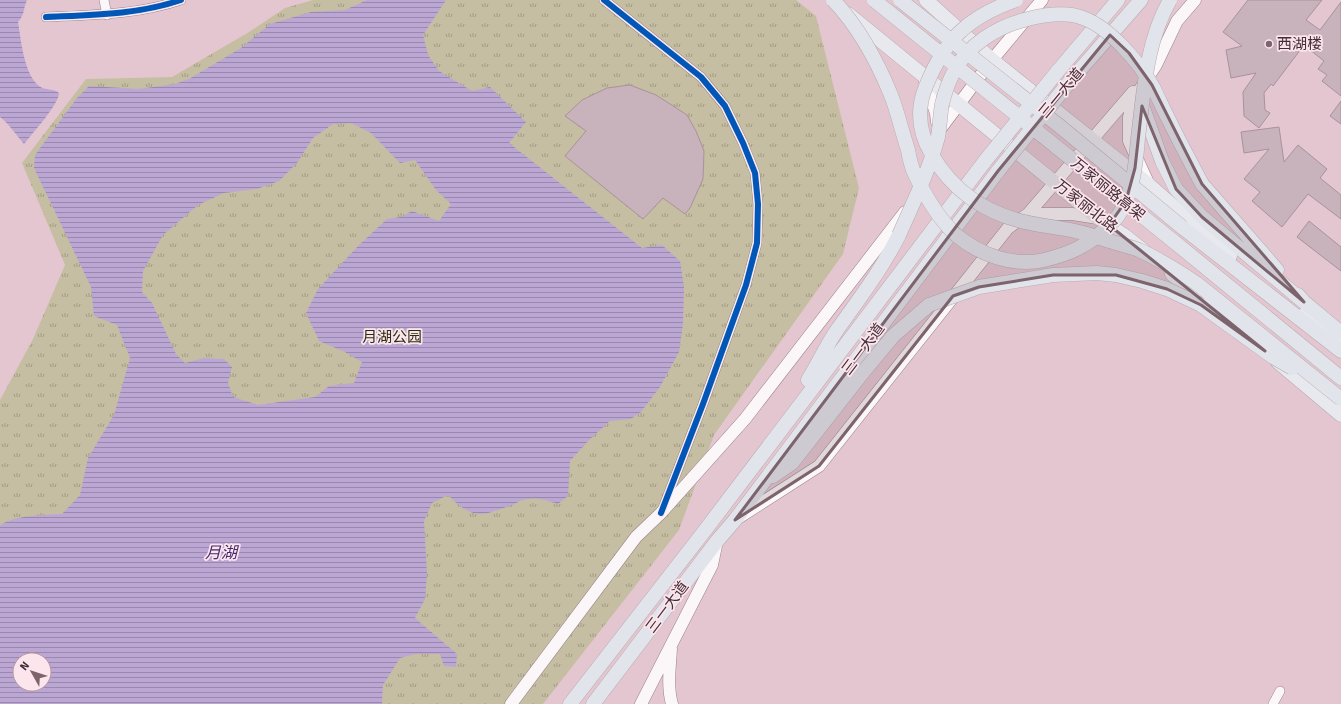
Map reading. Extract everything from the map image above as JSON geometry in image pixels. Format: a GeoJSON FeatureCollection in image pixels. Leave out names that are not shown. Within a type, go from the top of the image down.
{"type":"FeatureCollection","features":[{"type":"Feature","properties":{"kind":"highway"},"geometry":{"type":"LineString","coordinates":[[833,0],[847,14],[875,61],[891,97],[913,169],[934,207],[956,234],[968,243],[989,255],[1015,262],[1034,262],[1061,256],[1081,248],[1100,234],[1118,216],[1126,201],[1135,168],[1148,60],[1155,34],[1170,0]]}},
{"type":"Feature","properties":{"kind":"highway","name":"万家丽路高架"},"geometry":{"type":"LineString","coordinates":[[874,0],[1341,378]]}},
{"type":"Feature","properties":{"kind":"highway","name":"万家丽路高架"},"geometry":{"type":"LineString","coordinates":[[900,0],[1062,128],[1182,227],[1341,351]]}},
{"type":"Feature","properties":{"kind":"highway"},"geometry":{"type":"LineString","coordinates":[[1016,0],[982,14],[969,22],[955,35],[933,68],[924,90],[919,111],[922,133],[928,148],[940,168],[965,195],[983,207],[1023,222],[1076,231],[1138,250],[1173,268],[1196,283],[1341,399]]}},
{"type":"Feature","properties":{"kind":"highway","name":"三一大道"},"geometry":{"type":"LineString","coordinates":[[570,704],[701,535],[984,161],[1118,0]]}},
{"type":"Feature","properties":{"kind":"highway","name":"三一大道"},"geometry":{"type":"LineString","coordinates":[[593,704],[717,541],[735,520],[998,171],[1071,80],[1141,0]]}},
{"type":"Feature","properties":{"kind":"highway"},"geometry":{"type":"LineString","coordinates":[[776,435],[836,331],[869,287],[889,256],[919,191],[931,160],[938,136],[942,103],[948,84],[964,55],[987,37],[1011,24],[1038,16],[1061,14],[1083,17],[1106,31],[1129,53],[1152,86],[1202,184],[1304,302]]}},
{"type":"Feature","properties":{"kind":"highway"},"geometry":{"type":"LineString","coordinates":[[1142,105],[1162,161],[1176,189],[1202,217],[1341,333]]}},
{"type":"Feature","properties":{"kind":"highway"},"geometry":{"type":"LineString","coordinates":[[761,485],[792,463],[893,336],[929,305],[979,287],[1053,275],[1097,273],[1116,275],[1167,289],[1201,305],[1273,357],[1341,399]]}},
{"type":"Feature","properties":{"kind":"main road","name":"万家丽北路"},"geometry":{"type":"LineString","coordinates":[[830,0],[1098,218],[1125,236],[1200,296],[1341,415]]}},
{"type":"Feature","properties":{"kind":"main road"},"geometry":{"type":"LineString","coordinates":[[926,0],[992,60],[1149,185],[1226,253],[1314,322],[1341,340]]}},
{"type":"Feature","properties":{"kind":"main road"},"geometry":{"type":"LineString","coordinates":[[937,133],[992,60],[1042,0]]}},
{"type":"Feature","properties":{"kind":"main road"},"geometry":{"type":"LineString","coordinates":[[1149,185],[1129,141],[1129,117],[1133,100],[1156,65],[1177,22],[1195,0]]}},
{"type":"Feature","properties":{"kind":"main road"},"geometry":{"type":"LineString","coordinates":[[735,520],[819,466],[1008,228],[1028,214],[1156,65]]}},
{"type":"Feature","properties":{"kind":"main road"},"geometry":{"type":"LineString","coordinates":[[511,704],[636,537],[661,513],[745,419],[915,199],[933,156],[937,133],[936,113],[922,74]]}},
{"type":"Feature","properties":{"kind":"main road"},"geometry":{"type":"LineString","coordinates":[[1028,214],[1072,214],[1098,218]]}},
{"type":"Feature","properties":{"kind":"main road"},"geometry":{"type":"LineString","coordinates":[[641,704],[712,565],[717,541]]}},
{"type":"Feature","properties":{"kind":"main road"},"geometry":{"type":"LineString","coordinates":[[671,645],[670,678],[672,704]]}},
{"type":"Feature","properties":{"kind":"street"},"geometry":{"type":"LineString","coordinates":[[104,0],[107,15]]}},
{"type":"Feature","properties":{"kind":"street"},"geometry":{"type":"LineString","coordinates":[[46,17],[107,15],[161,7],[181,0]]}},
{"type":"Feature","properties":{"kind":"street"},"geometry":{"type":"LineString","coordinates":[[604,0],[702,77],[725,106],[755,173],[758,204],[757,244],[746,285],[703,404],[661,513]]}},
{"type":"Feature","properties":{"kind":"street"},"geometry":{"type":"LineString","coordinates":[[1273,704],[1280,691]]}},
{"type":"Feature","properties":{"kind":"highlighted area"},"geometry":{"type":"Polygon","coordinates":[[[1110,35],[1129,53],[1152,85],[1202,184],[1304,302],[1202,217],[1176,189],[1142,106],[1135,168],[1126,201],[1109,225],[1265,351],[1201,305],[1167,289],[1116,275],[1053,275],[979,287],[953,296],[819,466],[735,520],[998,171],[1110,35]]]}},
{"type":"Feature","properties":{"kind":"green space","name":"月湖公园"},"geometry":{"type":"Polygon","coordinates":[[[313,0],[796,0],[816,16],[859,188],[843,254],[714,435],[679,530],[543,704],[0,704],[0,400],[33,339],[65,265],[22,163],[86,79],[172,77],[249,32],[285,8],[313,0]]]}},
{"type":"Feature","properties":{"kind":"water"},"geometry":{"type":"Polygon","coordinates":[[[0,0],[27,0],[23,14],[18,22],[22,47],[27,65],[34,81],[39,86],[55,90],[59,93],[55,104],[24,144],[0,117],[0,0]]]}},
{"type":"Feature","properties":{"kind":"water","name":"月湖"},"geometry":{"type":"Polygon","coordinates":[[[367,0],[446,0],[423,35],[428,55],[439,71],[472,91],[490,87],[526,122],[509,143],[642,248],[662,245],[680,261],[684,287],[683,324],[679,352],[660,387],[641,412],[631,419],[610,421],[589,440],[570,461],[568,496],[558,504],[540,499],[526,499],[494,511],[479,514],[465,509],[448,495],[432,503],[424,521],[427,574],[425,599],[415,618],[457,654],[456,667],[444,666],[440,654],[416,654],[400,658],[383,685],[382,704],[0,704],[0,526],[5,522],[20,518],[62,514],[80,495],[88,458],[114,415],[130,358],[117,325],[94,316],[91,287],[34,168],[35,155],[77,98],[89,86],[139,89],[175,84],[189,79],[241,48],[270,24],[311,12],[345,10],[367,0]],[[351,123],[333,124],[313,138],[297,163],[279,181],[257,189],[224,193],[198,205],[163,235],[143,271],[142,292],[152,303],[176,354],[185,363],[204,358],[224,359],[232,367],[228,383],[233,397],[258,405],[315,397],[329,386],[354,383],[362,362],[345,352],[319,341],[306,313],[318,289],[359,245],[387,219],[401,217],[412,211],[439,221],[451,204],[436,190],[415,160],[400,163],[371,133],[351,123]]]}},
{"type":"Feature","properties":{"kind":"building","name":"西湖楼"},"geometry":{"type":"Polygon","coordinates":[[[1248,0],[1322,0],[1306,20],[1320,30],[1341,2],[1341,96],[1322,81],[1327,75],[1318,69],[1324,61],[1304,45],[1273,86],[1271,84],[1264,93],[1265,110],[1270,113],[1259,128],[1244,116],[1243,92],[1256,73],[1231,78],[1226,50],[1242,46],[1223,32],[1248,0]]]}},
{"type":"Feature","properties":{"kind":"building"},"geometry":{"type":"Polygon","coordinates":[[[630,85],[656,95],[687,115],[696,131],[704,151],[703,179],[690,208],[685,214],[663,198],[643,219],[565,156],[586,131],[565,116],[582,100],[607,88],[630,85]]]}},
{"type":"Feature","properties":{"kind":"building"},"geometry":{"type":"Polygon","coordinates":[[[1341,101],[1341,124],[1330,116],[1341,101]]]}},
{"type":"Feature","properties":{"kind":"building"},"geometry":{"type":"Polygon","coordinates":[[[1279,127],[1284,162],[1298,145],[1327,169],[1320,178],[1341,195],[1341,219],[1308,194],[1282,227],[1252,201],[1260,192],[1244,179],[1269,149],[1244,153],[1241,132],[1279,127]]]}},
{"type":"Feature","properties":{"kind":"building"},"geometry":{"type":"Polygon","coordinates":[[[1309,221],[1341,247],[1341,271],[1297,237],[1309,221]]]}},
{"type":"Feature","properties":{"kind":"cycle path"},"geometry":{"type":"LineString","coordinates":[[46,17],[97,15],[148,9],[181,0]]}},
{"type":"Feature","properties":{"kind":"cycle path"},"geometry":{"type":"LineString","coordinates":[[604,0],[701,77],[725,106],[743,143],[755,173],[758,204],[757,243],[746,285],[703,404],[661,513]]}},
{"type":"Feature","properties":{"kind":"place","name":"西湖楼"},"geometry":{"type":"Point","coordinates":[1269,44]}}]}
